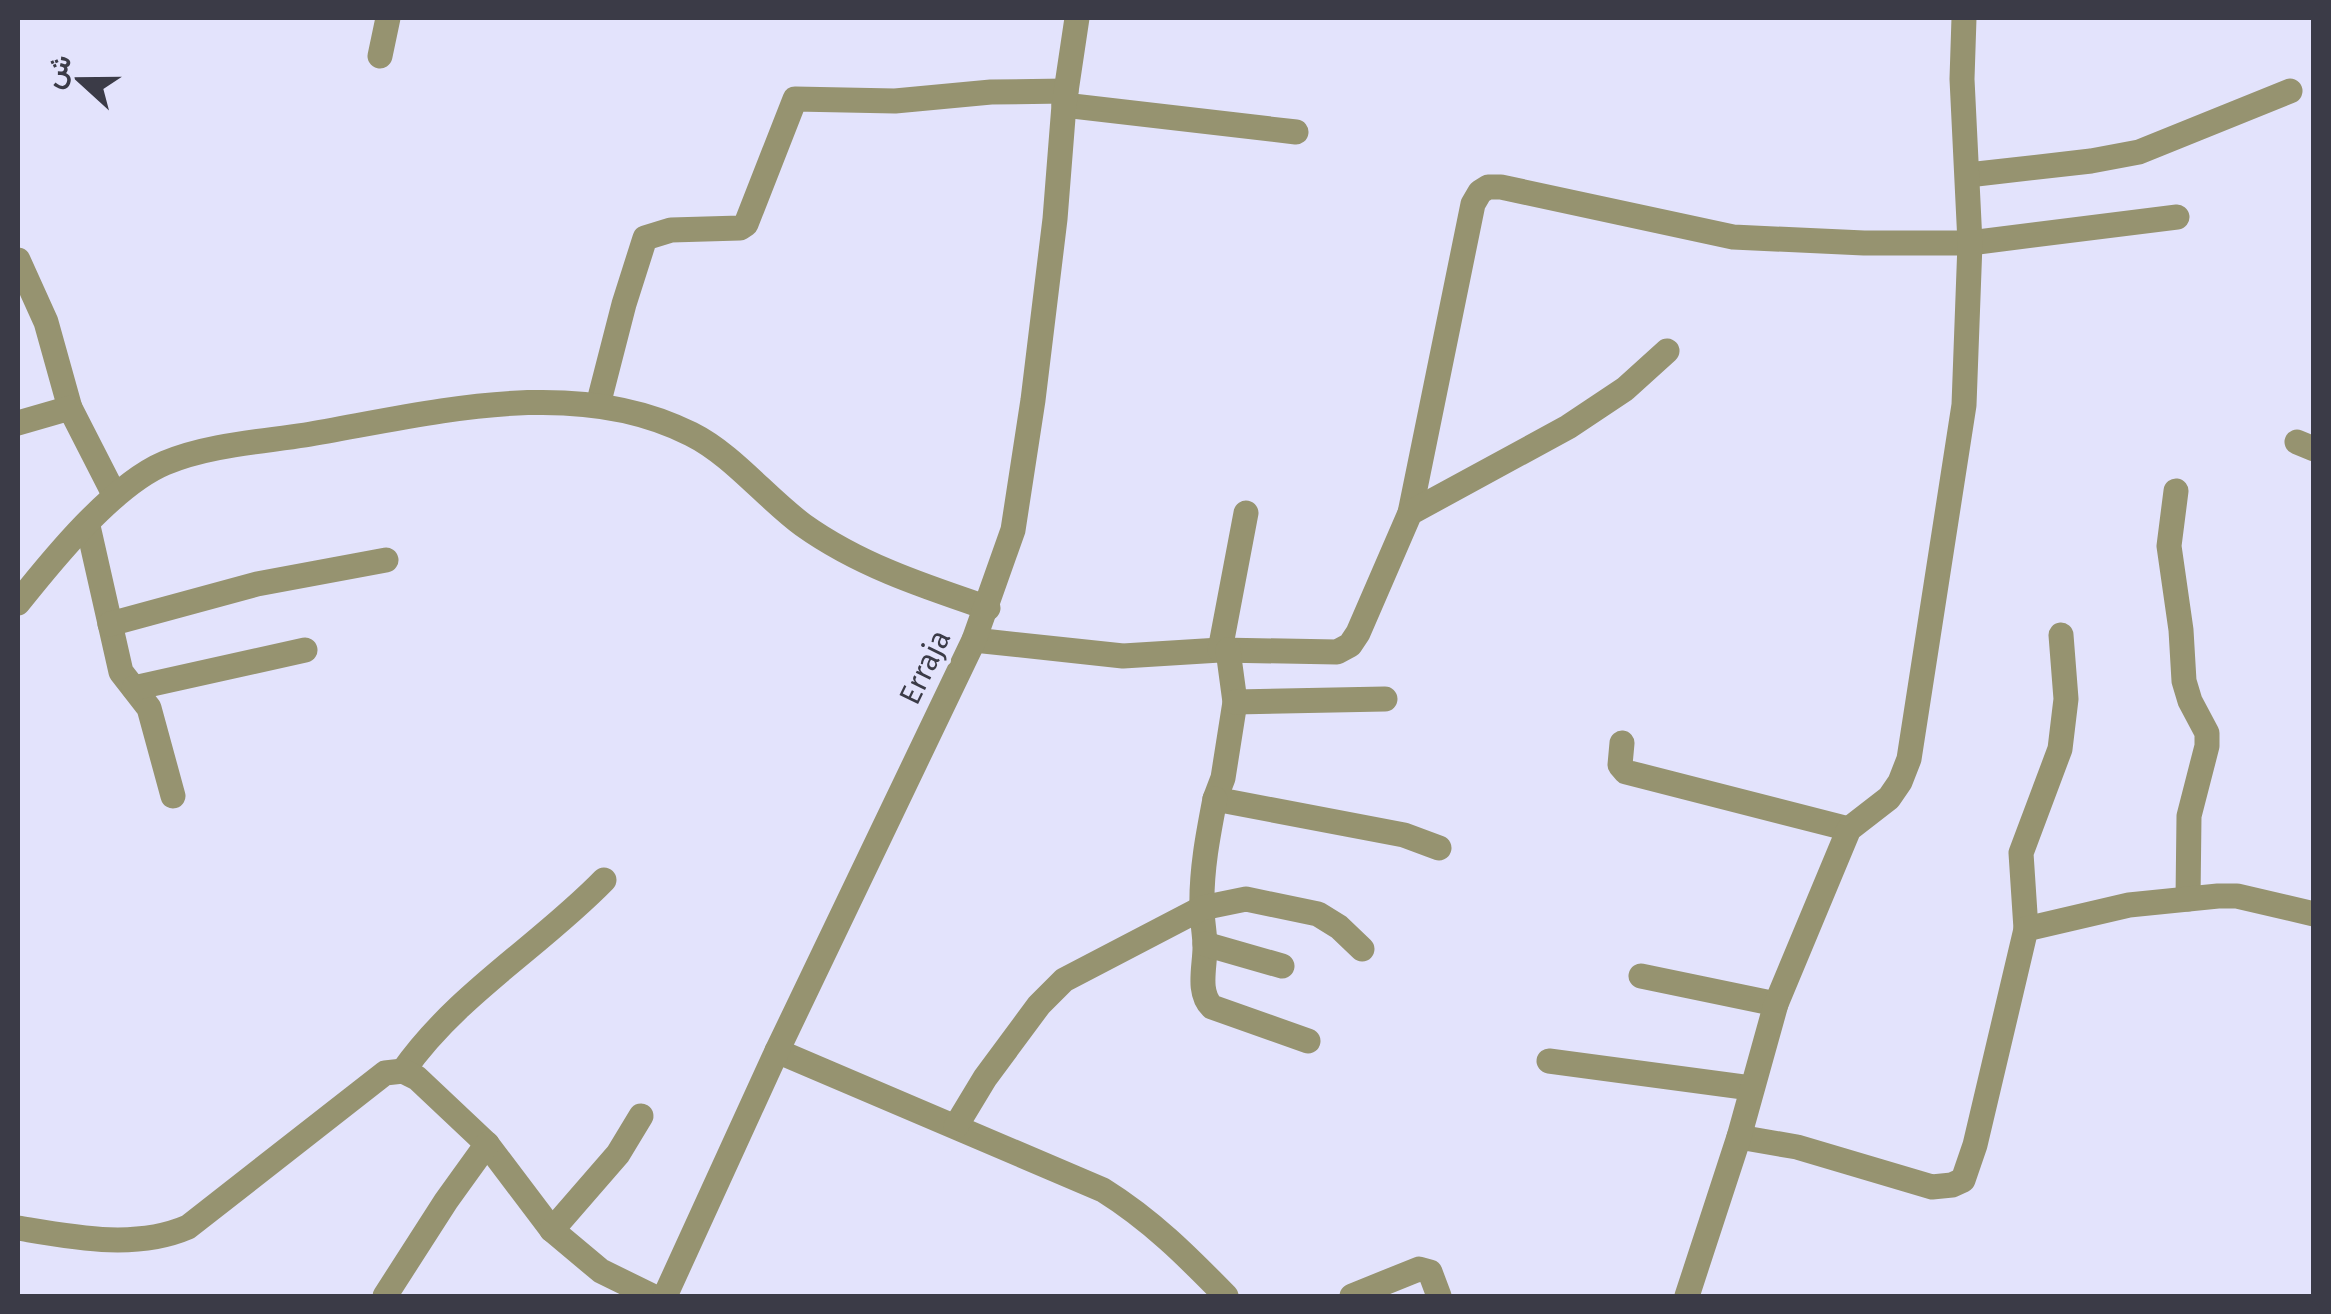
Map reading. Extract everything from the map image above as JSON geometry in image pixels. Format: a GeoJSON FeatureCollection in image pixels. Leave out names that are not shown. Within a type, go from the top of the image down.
{"type":"FeatureCollection","features":[{"type":"Feature","properties":{"kind":"street"},"geometry":{"type":"LineString","coordinates":[[380,56],[388,18]]}},
{"type":"Feature","properties":{"kind":"street","name":"Erraja"},"geometry":{"type":"LineString","coordinates":[[665,1296],[988,608],[1013,530],[1033,400],[1077,18]]}},
{"type":"Feature","properties":{"kind":"street"},"geometry":{"type":"LineString","coordinates":[[1687,1296],[1776,1004],[1850,829],[1889,798],[1908,759],[1964,405],[1970,243],[1962,78],[1964,18]]}},
{"type":"Feature","properties":{"kind":"street"},"geometry":{"type":"LineString","coordinates":[[1968,175],[2139,152],[2290,91]]}},
{"type":"Feature","properties":{"kind":"street"},"geometry":{"type":"LineString","coordinates":[[598,405],[646,238],[671,230],[740,228],[746,224],[795,99],[895,101],[991,92],[1065,98],[1296,132]]}},
{"type":"Feature","properties":{"kind":"street"},"geometry":{"type":"LineString","coordinates":[[974,640],[1123,656],[1224,650],[1330,653],[1350,645],[1410,513],[1473,204],[1488,187],[1514,189],[1734,237],[1970,243],[2177,218]]}},
{"type":"Feature","properties":{"kind":"street"},"geometry":{"type":"LineString","coordinates":[[18,260],[46,322],[70,408],[116,496]]}},
{"type":"Feature","properties":{"kind":"street"},"geometry":{"type":"LineString","coordinates":[[1410,513],[1568,427],[1625,389],[1667,351]]}},
{"type":"Feature","properties":{"kind":"street"},"geometry":{"type":"LineString","coordinates":[[18,602],[116,496],[164,463],[204,452],[520,403],[598,405],[693,435],[800,523],[842,550],[905,580],[988,608]]}},
{"type":"Feature","properties":{"kind":"street"},"geometry":{"type":"LineString","coordinates":[[18,423],[70,408]]}},
{"type":"Feature","properties":{"kind":"street"},"geometry":{"type":"LineString","coordinates":[[2176,491],[2168,546],[2181,630],[2184,682],[2206,732],[2207,746],[2189,816],[2188,899]]}},
{"type":"Feature","properties":{"kind":"street"},"geometry":{"type":"LineString","coordinates":[[1246,513],[1224,650],[1236,702],[1204,858],[1203,989],[1212,1008],[1308,1041]]}},
{"type":"Feature","properties":{"kind":"street"},"geometry":{"type":"LineString","coordinates":[[88,526],[121,672],[149,708],[173,796]]}},
{"type":"Feature","properties":{"kind":"street"},"geometry":{"type":"LineString","coordinates":[[110,624],[257,584],[386,560]]}},
{"type":"Feature","properties":{"kind":"street"},"geometry":{"type":"LineString","coordinates":[[1738,1137],[1797,1147],[1932,1187],[1963,1180],[1975,1145],[2026,929],[2021,852],[2060,750],[2066,699],[2062,635]]}},
{"type":"Feature","properties":{"kind":"street"},"geometry":{"type":"LineString","coordinates":[[134,688],[305,650]]}},
{"type":"Feature","properties":{"kind":"street"},"geometry":{"type":"LineString","coordinates":[[1236,702],[1385,698]]}},
{"type":"Feature","properties":{"kind":"street"},"geometry":{"type":"LineString","coordinates":[[1622,742],[1620,765],[1626,772],[1850,829]]}},
{"type":"Feature","properties":{"kind":"street"},"geometry":{"type":"LineString","coordinates":[[1215,799],[1404,836],[1439,848]]}},
{"type":"Feature","properties":{"kind":"street"},"geometry":{"type":"LineString","coordinates":[[403,1071],[446,1018],[579,906],[604,880]]}},
{"type":"Feature","properties":{"kind":"street"},"geometry":{"type":"LineString","coordinates":[[2026,929],[2110,908],[2236,896],[2314,914]]}},
{"type":"Feature","properties":{"kind":"street"},"geometry":{"type":"LineString","coordinates":[[956,1126],[985,1078],[1039,1004],[1064,980],[1202,908],[1246,898],[1318,914],[1362,949]]}},
{"type":"Feature","properties":{"kind":"street"},"geometry":{"type":"LineString","coordinates":[[1205,944],[1282,966]]}},
{"type":"Feature","properties":{"kind":"street"},"geometry":{"type":"LineString","coordinates":[[1641,976],[1776,1004]]}},
{"type":"Feature","properties":{"kind":"street"},"geometry":{"type":"LineString","coordinates":[[777,1051],[1116,1198],[1179,1247],[1226,1296]]}},
{"type":"Feature","properties":{"kind":"street"},"geometry":{"type":"LineString","coordinates":[[1549,1061],[1751,1088]]}},
{"type":"Feature","properties":{"kind":"street"},"geometry":{"type":"LineString","coordinates":[[18,1228],[86,1239],[174,1233],[188,1227],[385,1073],[403,1071],[417,1078],[488,1144],[552,1230],[601,1271],[652,1296]]}},
{"type":"Feature","properties":{"kind":"street"},"geometry":{"type":"LineString","coordinates":[[552,1230],[618,1154],[641,1116]]}},
{"type":"Feature","properties":{"kind":"street"},"geometry":{"type":"LineString","coordinates":[[386,1296],[446,1201],[488,1144]]}},
{"type":"Feature","properties":{"kind":"street"},"geometry":{"type":"LineString","coordinates":[[1352,1296],[1419,1268],[1430,1272],[1439,1296]]}}]}
